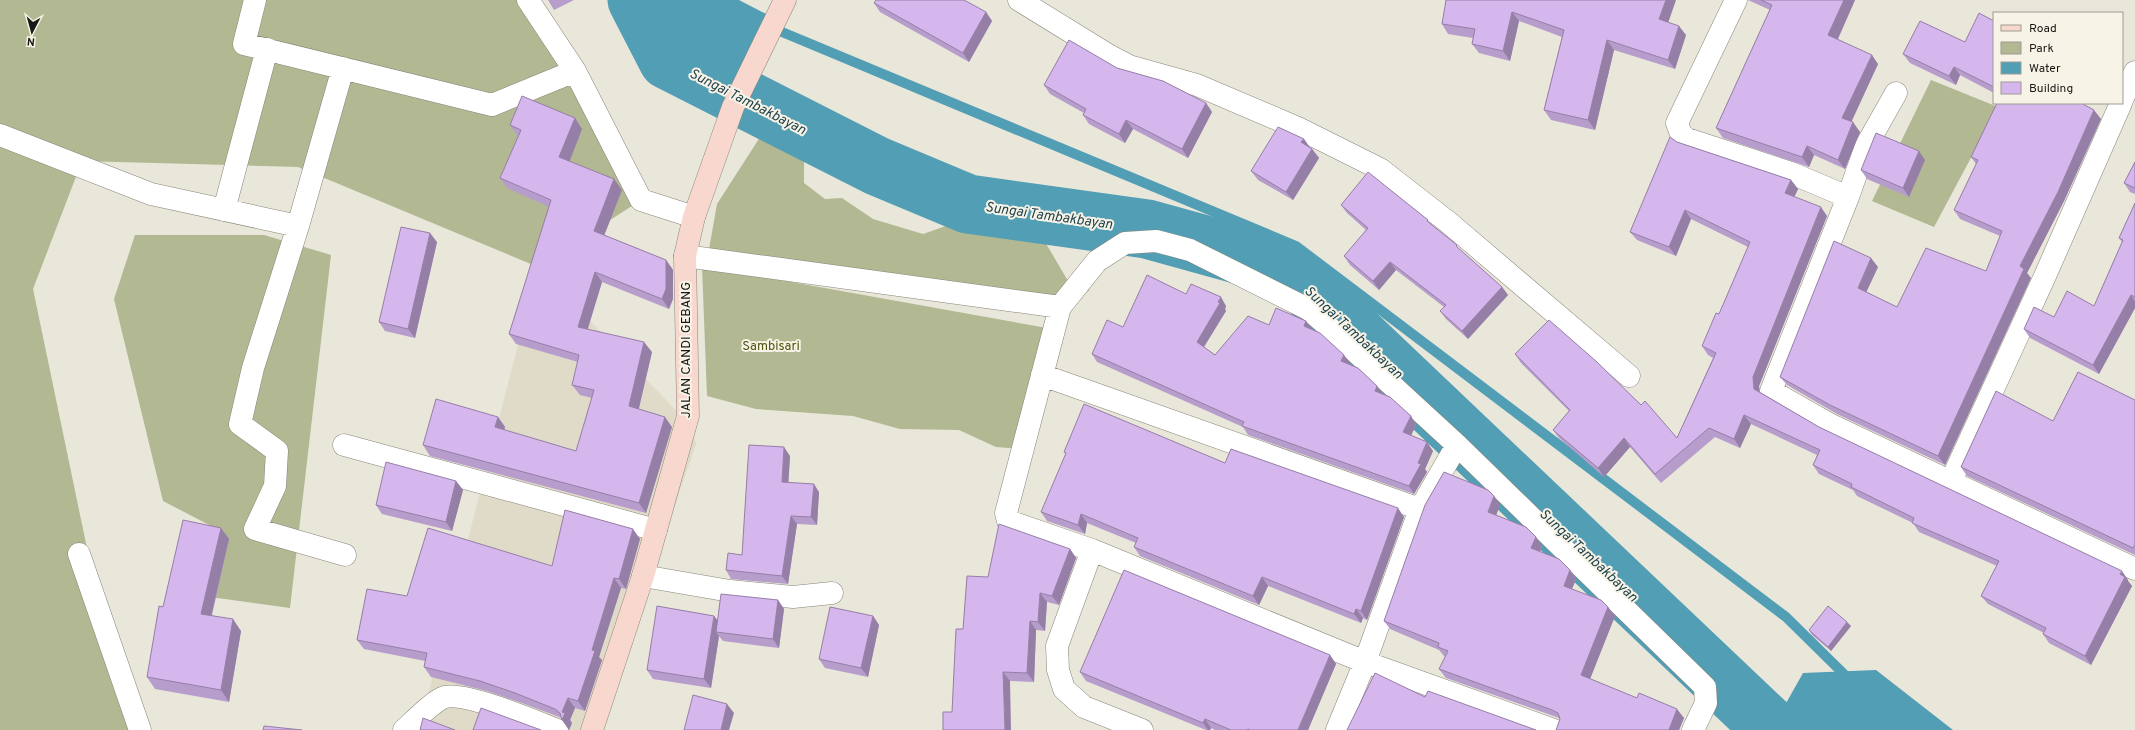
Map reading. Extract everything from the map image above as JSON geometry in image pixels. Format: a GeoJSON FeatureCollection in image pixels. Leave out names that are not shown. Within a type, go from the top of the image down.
{"type":"FeatureCollection","features":[{"type":"Feature","properties":{"kind":"main road","name":"JALAN CANDI GEBANG"},"geometry":{"type":"LineString","coordinates":[[592,730],[643,576],[688,416],[685,256],[694,217],[733,106],[783,5]]}},
{"type":"Feature","properties":{"kind":"street"},"geometry":{"type":"LineString","coordinates":[[255,0],[244,44],[492,105],[575,71]]}},
{"type":"Feature","properties":{"kind":"street"},"geometry":{"type":"LineString","coordinates":[[528,0],[575,71],[641,200],[694,217]]}},
{"type":"Feature","properties":{"kind":"street"},"geometry":{"type":"LineString","coordinates":[[1019,0],[1129,66],[1197,85],[1298,128],[1380,169],[1443,218],[1629,376]]}},
{"type":"Feature","properties":{"kind":"street"},"geometry":{"type":"LineString","coordinates":[[1736,0],[1677,123],[1681,134],[1687,139],[1791,173],[1848,197]]}},
{"type":"Feature","properties":{"kind":"street"},"geometry":{"type":"LineString","coordinates":[[224,210],[267,49]]}},
{"type":"Feature","properties":{"kind":"street"},"geometry":{"type":"LineString","coordinates":[[343,68],[298,226],[254,368],[240,424],[277,451],[275,486],[255,529],[345,555]]}},
{"type":"Feature","properties":{"kind":"street"},"geometry":{"type":"LineString","coordinates":[[2123,98],[2135,72]]}},
{"type":"Feature","properties":{"kind":"street"},"geometry":{"type":"LineString","coordinates":[[1896,93],[1866,146],[1848,197],[1771,391],[1831,425],[2135,569]]}},
{"type":"Feature","properties":{"kind":"street"},"geometry":{"type":"LineString","coordinates":[[1951,481],[2045,276],[2120,104]]}},
{"type":"Feature","properties":{"kind":"street"},"geometry":{"type":"LineString","coordinates":[[0,135],[151,194],[298,226]]}},
{"type":"Feature","properties":{"kind":"street"},"geometry":{"type":"LineString","coordinates":[[1554,730],[1365,662],[1092,550],[1008,521],[1006,513],[1060,307],[1092,266],[1112,250],[1125,243],[1140,241],[1172,244],[1190,250],[1308,309],[1457,445],[1705,687],[1707,694],[1706,703],[1693,730]]}},
{"type":"Feature","properties":{"kind":"street"},"geometry":{"type":"LineString","coordinates":[[685,256],[1060,307]]}},
{"type":"Feature","properties":{"kind":"street"},"geometry":{"type":"LineString","coordinates":[[1042,375],[1420,509]]}},
{"type":"Feature","properties":{"kind":"street"},"geometry":{"type":"LineString","coordinates":[[344,445],[656,530]]}},
{"type":"Feature","properties":{"kind":"street"},"geometry":{"type":"LineString","coordinates":[[1337,730],[1365,662],[1420,509],[1457,445]]}},
{"type":"Feature","properties":{"kind":"street"},"geometry":{"type":"LineString","coordinates":[[1092,550],[1057,646],[1058,670],[1064,689],[1084,708],[1142,730]]}},
{"type":"Feature","properties":{"kind":"street"},"geometry":{"type":"LineString","coordinates":[[79,554],[140,730]]}},
{"type":"Feature","properties":{"kind":"street"},"geometry":{"type":"LineString","coordinates":[[643,576],[730,590],[793,596],[832,593]]}},
{"type":"Feature","properties":{"kind":"street"},"geometry":{"type":"LineString","coordinates":[[404,730],[438,700],[446,697],[495,706],[558,730]]}},
{"type":"Feature","properties":{"kind":"shaded area"},"geometry":{"type":"Polygon","coordinates":[[[538,267],[690,425],[696,444],[598,730],[419,730],[538,267]]]}},
{"type":"Feature","properties":{"kind":"green space"},"geometry":{"type":"Polygon","coordinates":[[[0,0],[538,0],[641,200],[538,267],[298,167],[82,161],[33,289],[104,630],[141,730],[0,730],[0,0]]]}},
{"type":"Feature","properties":{"kind":"green space"},"geometry":{"type":"Polygon","coordinates":[[[1931,80],[1998,107],[1934,227],[1872,201],[1931,80]]]}},
{"type":"Feature","properties":{"kind":"green space"},"geometry":{"type":"Polygon","coordinates":[[[766,128],[804,156],[804,183],[825,199],[842,198],[873,219],[923,234],[963,220],[1006,226],[1041,235],[1068,281],[1090,290],[1069,302],[708,255],[717,204],[766,128]]]}},
{"type":"Feature","properties":{"kind":"green space"},"geometry":{"type":"Polygon","coordinates":[[[135,235],[264,235],[331,255],[290,608],[210,597],[217,529],[163,501],[114,299],[135,235]]]}},
{"type":"Feature","properties":{"kind":"green space","name":"Sambisari"},"geometry":{"type":"Polygon","coordinates":[[[702,266],[1047,328],[1020,449],[996,447],[959,430],[900,429],[853,416],[756,409],[707,396],[702,266]]]}},
{"type":"Feature","properties":{"kind":"water"},"geometry":{"type":"Polygon","coordinates":[[[644,0],[739,0],[772,17],[737,77],[675,55],[644,0]]]}},
{"type":"Feature","properties":{"kind":"water"},"geometry":{"type":"Polygon","coordinates":[[[1876,670],[1953,730],[1771,730],[1803,673],[1876,670]]]}},
{"type":"Feature","properties":{"kind":"building"},"geometry":{"type":"Polygon","coordinates":[[[876,0],[964,0],[986,12],[963,53],[874,3],[876,0]]]}},
{"type":"Feature","properties":{"kind":"building"},"geometry":{"type":"Polygon","coordinates":[[[1446,0],[1666,0],[1659,19],[1679,26],[1668,60],[1607,40],[1588,120],[1544,110],[1564,30],[1512,12],[1503,51],[1472,44],[1475,29],[1442,24],[1446,0]]]}},
{"type":"Feature","properties":{"kind":"building"},"geometry":{"type":"Polygon","coordinates":[[[1761,0],[1844,0],[1828,35],[1872,55],[1842,118],[1853,122],[1838,160],[1807,146],[1802,157],[1716,128],[1772,5],[1761,0]]]}},
{"type":"Feature","properties":{"kind":"building"},"geometry":{"type":"Polygon","coordinates":[[[1979,13],[1993,20],[1993,86],[1954,67],[1949,76],[1903,54],[1920,21],[1965,42],[1979,13]]]}},
{"type":"Feature","properties":{"kind":"building"},"geometry":{"type":"Polygon","coordinates":[[[1069,40],[1117,68],[1163,81],[1206,103],[1182,149],[1126,120],[1119,134],[1083,115],[1086,109],[1044,85],[1069,40]]]}},
{"type":"Feature","properties":{"kind":"building"},"geometry":{"type":"Polygon","coordinates":[[[522,96],[575,118],[559,157],[614,179],[594,231],[666,260],[666,289],[662,299],[595,272],[578,327],[644,342],[629,406],[665,417],[639,503],[423,445],[436,399],[498,417],[495,427],[576,451],[594,390],[572,385],[579,355],[509,334],[551,200],[500,178],[521,130],[510,125],[522,96]]]}},
{"type":"Feature","properties":{"kind":"building"},"geometry":{"type":"Polygon","coordinates":[[[1997,104],[2083,104],[2094,110],[2058,192],[2020,266],[2024,269],[1938,456],[1830,405],[1780,377],[1834,241],[1871,258],[1858,288],[1897,307],[1926,248],[1986,271],[2002,231],[1954,210],[1978,160],[1971,157],[1997,104]]]}},
{"type":"Feature","properties":{"kind":"building"},"geometry":{"type":"Polygon","coordinates":[[[1278,127],[1304,139],[1301,142],[1312,149],[1286,192],[1251,171],[1278,127]]]}},
{"type":"Feature","properties":{"kind":"building"},"geometry":{"type":"Polygon","coordinates":[[[1876,133],[1919,151],[1903,188],[1861,170],[1876,133]]]}},
{"type":"Feature","properties":{"kind":"building"},"geometry":{"type":"Polygon","coordinates":[[[1670,137],[1677,142],[1791,180],[1785,193],[1821,207],[1753,377],[1754,389],[1819,427],[2122,571],[2120,574],[2125,577],[2085,656],[2043,634],[2046,628],[1981,596],[1999,561],[1912,523],[1914,518],[1851,487],[1852,484],[1813,465],[1820,450],[1744,415],[1734,439],[1709,428],[1655,474],[1624,438],[1598,468],[1553,430],[1570,410],[1515,354],[1549,320],[1597,362],[1641,405],[1645,401],[1677,438],[1716,353],[1702,346],[1716,313],[1719,314],[1750,242],[1685,210],[1669,247],[1630,232],[1670,137]]]}},
{"type":"Feature","properties":{"kind":"building"},"geometry":{"type":"Polygon","coordinates":[[[2135,162],[2135,188],[2124,183],[2135,162]]]}},
{"type":"Feature","properties":{"kind":"building"},"geometry":{"type":"Polygon","coordinates":[[[1368,172],[1428,220],[1427,221],[1457,245],[1456,246],[1502,287],[1462,331],[1440,311],[1446,305],[1390,262],[1373,281],[1344,256],[1368,228],[1341,205],[1368,172]]]}},
{"type":"Feature","properties":{"kind":"building"},"geometry":{"type":"Polygon","coordinates":[[[2135,203],[2135,297],[2131,295],[2093,365],[2024,329],[2034,307],[2054,317],[2067,291],[2094,306],[2123,240],[2119,238],[2135,203]]]}},
{"type":"Feature","properties":{"kind":"building"},"geometry":{"type":"Polygon","coordinates":[[[401,227],[430,233],[408,329],[379,322],[401,227]]]}},
{"type":"Feature","properties":{"kind":"building"},"geometry":{"type":"Polygon","coordinates":[[[1147,275],[1186,294],[1191,284],[1221,297],[1218,302],[1220,303],[1197,342],[1215,355],[1248,316],[1269,325],[1276,308],[1306,321],[1304,326],[1320,333],[1344,355],[1341,361],[1358,368],[1377,386],[1375,391],[1390,397],[1411,416],[1403,432],[1427,442],[1418,463],[1421,464],[1409,486],[1242,426],[1244,422],[1092,354],[1107,320],[1123,327],[1147,275]]]}},
{"type":"Feature","properties":{"kind":"building"},"geometry":{"type":"Polygon","coordinates":[[[2078,372],[2135,400],[2135,545],[2133,548],[1961,467],[1996,391],[2053,421],[2078,372]]]}},
{"type":"Feature","properties":{"kind":"building"},"geometry":{"type":"Polygon","coordinates":[[[1084,404],[1225,463],[1231,449],[1398,508],[1361,611],[1356,609],[1354,614],[1262,577],[1253,596],[1134,547],[1138,538],[1081,514],[1078,525],[1041,512],[1066,453],[1064,452],[1084,404]]]}},
{"type":"Feature","properties":{"kind":"building"},"geometry":{"type":"Polygon","coordinates":[[[749,445],[784,447],[782,482],[814,484],[811,517],[791,516],[782,576],[726,570],[728,553],[742,555],[749,445]]]}},
{"type":"Feature","properties":{"kind":"building"},"geometry":{"type":"Polygon","coordinates":[[[386,462],[456,481],[446,522],[376,505],[386,462]]]}},
{"type":"Feature","properties":{"kind":"building"},"geometry":{"type":"Polygon","coordinates":[[[1444,472],[1488,490],[1494,496],[1488,512],[1526,527],[1536,537],[1531,548],[1559,559],[1570,570],[1564,586],[1601,600],[1608,607],[1581,675],[1637,698],[1639,693],[1677,709],[1669,730],[1556,730],[1560,719],[1558,713],[1439,669],[1448,651],[1438,647],[1439,643],[1384,621],[1425,505],[1444,472]]]}},
{"type":"Feature","properties":{"kind":"building"},"geometry":{"type":"Polygon","coordinates":[[[565,510],[633,529],[619,579],[614,578],[592,650],[595,651],[578,701],[568,698],[562,712],[565,713],[562,720],[560,713],[555,709],[515,693],[480,681],[424,667],[427,653],[357,640],[367,589],[407,596],[428,528],[552,566],[565,510]]]}},
{"type":"Feature","properties":{"kind":"building"},"geometry":{"type":"Polygon","coordinates":[[[183,520],[221,528],[201,614],[233,619],[221,690],[147,677],[159,606],[163,607],[183,520]]]}},
{"type":"Feature","properties":{"kind":"building"},"geometry":{"type":"Polygon","coordinates":[[[999,524],[1070,549],[1052,596],[1040,593],[1038,622],[1030,621],[1027,673],[1003,672],[1005,730],[943,730],[943,712],[952,712],[956,629],[963,629],[967,576],[988,577],[999,524]]]}},
{"type":"Feature","properties":{"kind":"building"},"geometry":{"type":"Polygon","coordinates":[[[1124,570],[1330,655],[1298,730],[1231,730],[1205,719],[1203,723],[1080,672],[1124,570]]]}},
{"type":"Feature","properties":{"kind":"building"},"geometry":{"type":"Polygon","coordinates":[[[721,594],[778,600],[773,639],[716,632],[721,594]]]}},
{"type":"Feature","properties":{"kind":"building"},"geometry":{"type":"Polygon","coordinates":[[[657,606],[714,616],[704,679],[647,670],[657,606]]]}},
{"type":"Feature","properties":{"kind":"building"},"geometry":{"type":"Polygon","coordinates":[[[1828,606],[1847,622],[1828,647],[1809,630],[1828,606]]]}},
{"type":"Feature","properties":{"kind":"building"},"geometry":{"type":"Polygon","coordinates":[[[830,607],[873,616],[861,668],[819,659],[830,607]]]}},
{"type":"Feature","properties":{"kind":"building"},"geometry":{"type":"Polygon","coordinates":[[[1375,673],[1425,697],[1428,691],[1536,730],[1347,730],[1375,673]]]}},
{"type":"Feature","properties":{"kind":"building"},"geometry":{"type":"Polygon","coordinates":[[[693,695],[727,704],[721,730],[684,730],[693,695]]]}},
{"type":"Feature","properties":{"kind":"building"},"geometry":{"type":"Polygon","coordinates":[[[481,708],[541,730],[473,730],[481,708]]]}},
{"type":"Feature","properties":{"kind":"building"},"geometry":{"type":"Polygon","coordinates":[[[423,718],[455,730],[420,730],[423,718]]]}},
{"type":"Feature","properties":{"kind":"building"},"geometry":{"type":"Polygon","coordinates":[[[264,726],[302,730],[263,730],[264,726]]]}},
{"type":"Feature","properties":{"kind":"waterway","name":"Sungai Tambakbayan"},"geometry":{"type":"LineString","coordinates":[[637,0],[668,60],[877,166],[968,204],[1147,229],[1241,255],[1302,283],[1773,730]]}},
{"type":"Feature","properties":{"kind":"waterway"},"geometry":{"type":"LineString","coordinates":[[770,27],[1296,246],[1786,617],[1850,680]]}}]}
